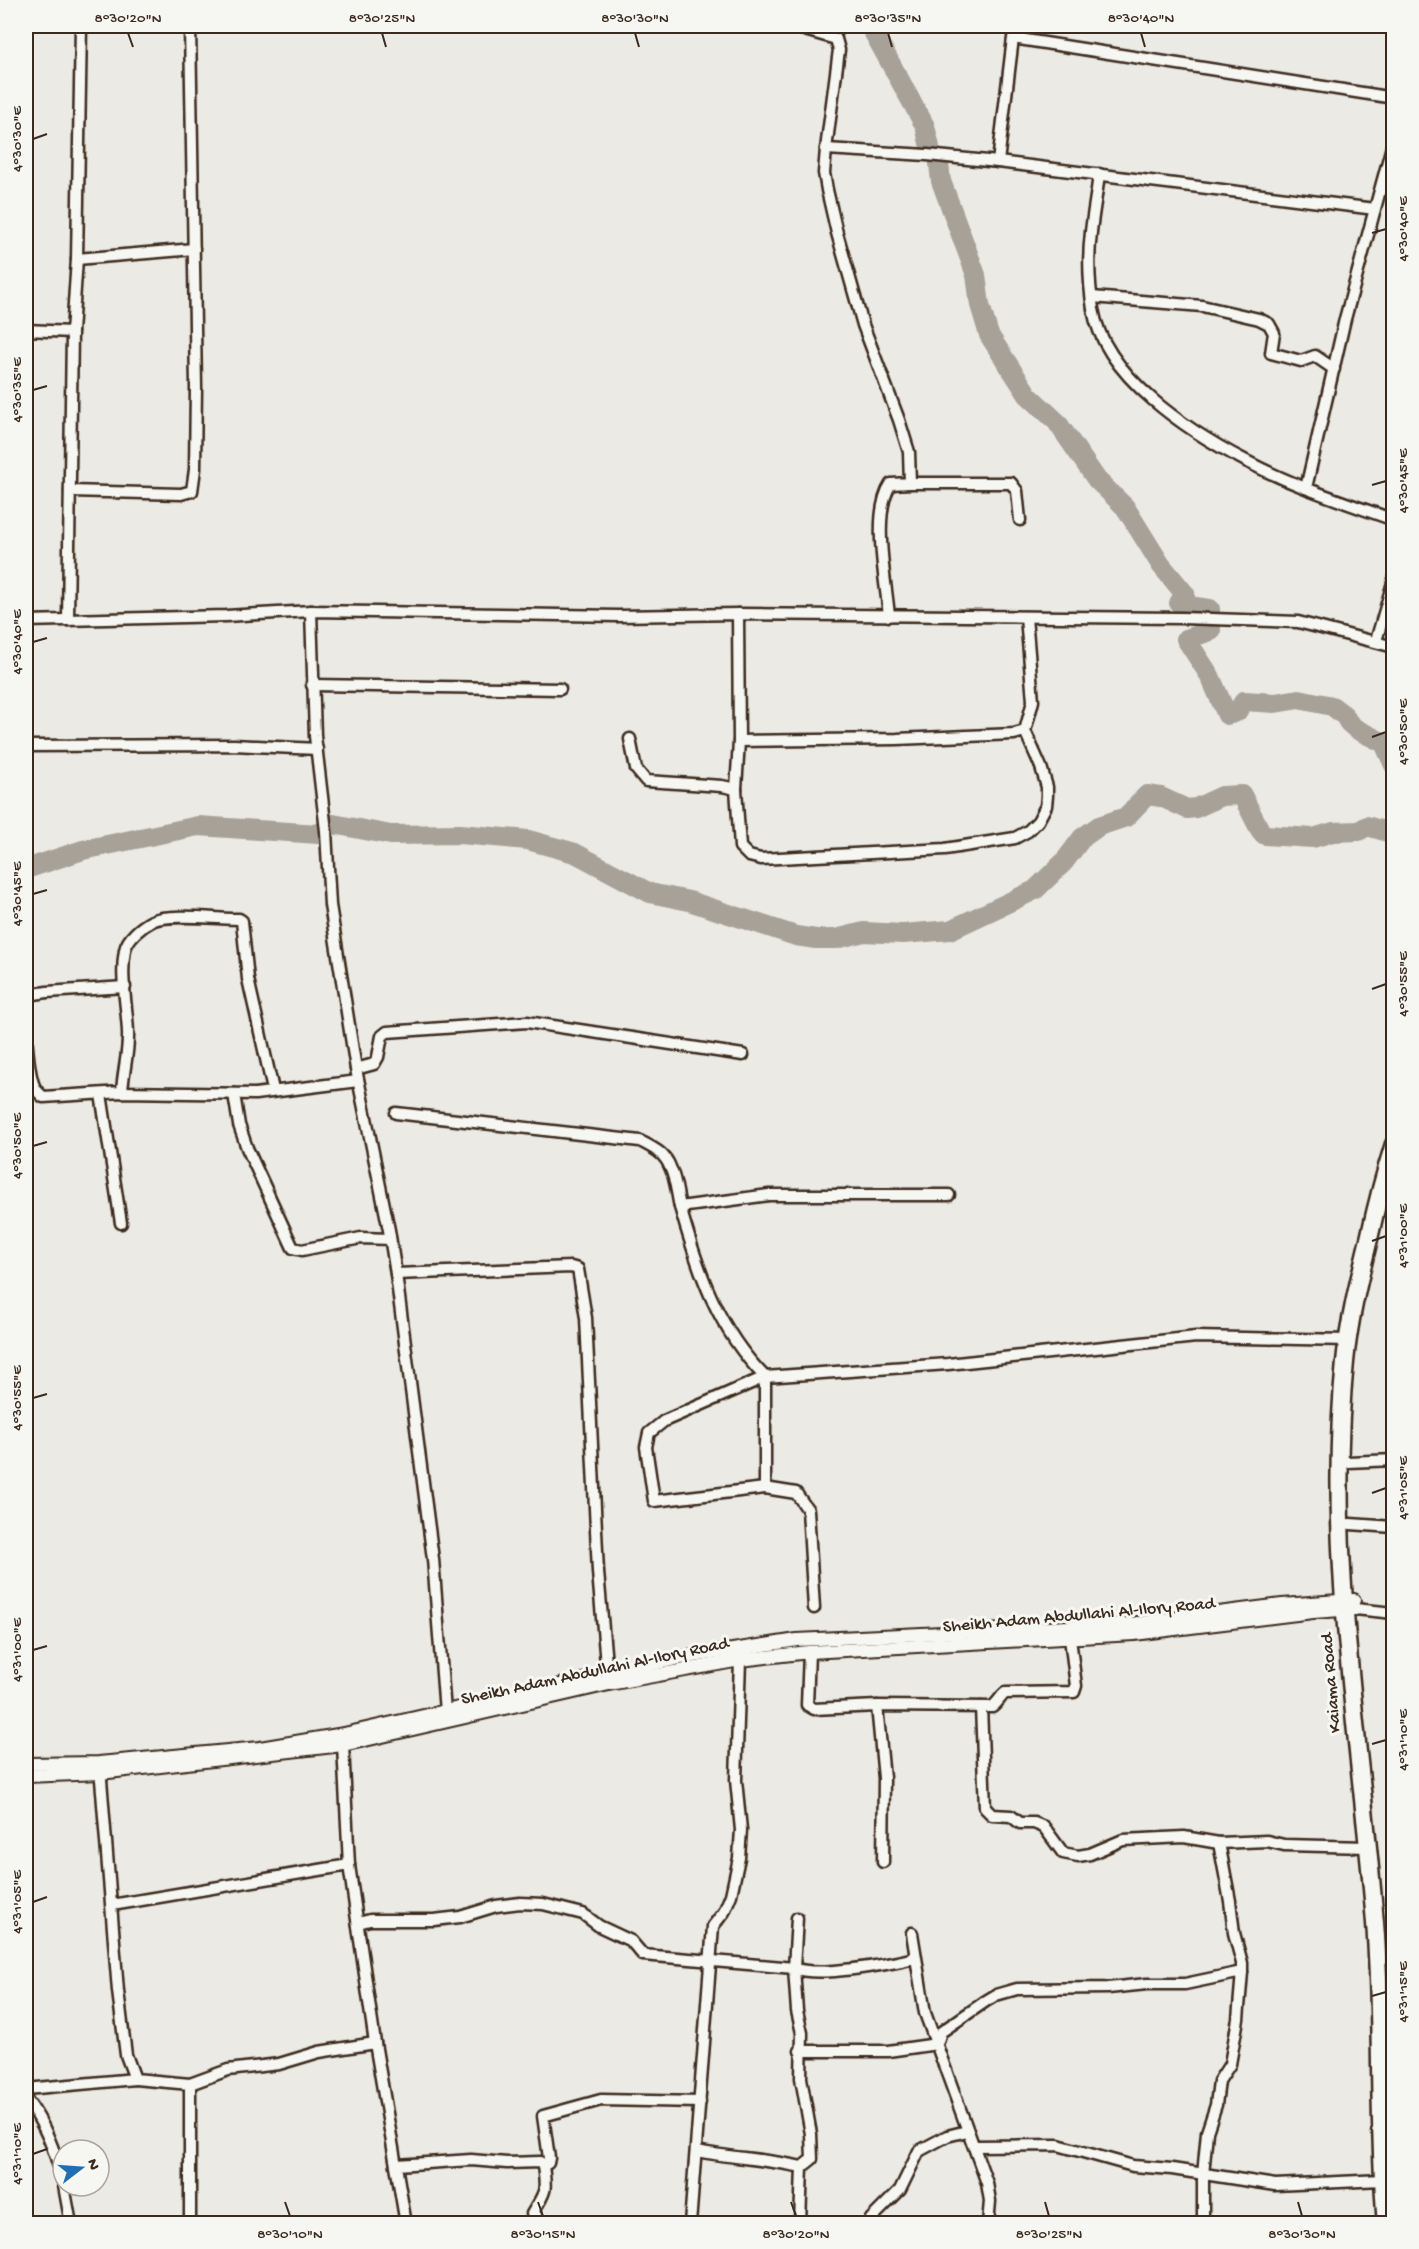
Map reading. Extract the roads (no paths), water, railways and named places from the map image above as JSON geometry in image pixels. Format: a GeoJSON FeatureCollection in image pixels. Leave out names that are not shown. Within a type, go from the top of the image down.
{"type":"FeatureCollection","features":[{"type":"Feature","properties":{"kind":"highway","name":"Kaiama Road"},"geometry":{"type":"LineString","coordinates":[[1386,2223],[1380,2136],[1379,1996],[1339,1473],[1342,1397],[1348,1340],[1377,1201],[1394,1144]]}},
{"type":"Feature","properties":{"kind":"highway","name":"Kaiama Road"},"geometry":{"type":"LineString","coordinates":[[1394,1177],[1386,1203],[1358,1331],[1351,1384],[1348,1462],[1350,1605],[1384,1940],[1388,1996],[1389,2111],[1394,2196]]}},
{"type":"Feature","properties":{"kind":"street"},"geometry":{"type":"LineString","coordinates":[[68,620],[72,332],[77,259],[81,26]]}},
{"type":"Feature","properties":{"kind":"street"},"geometry":{"type":"LineString","coordinates":[[70,491],[181,494],[192,491],[195,469],[196,387],[190,26]]}},
{"type":"Feature","properties":{"kind":"street"},"geometry":{"type":"LineString","coordinates":[[791,26],[836,39],[839,50],[824,173],[837,233],[863,325],[906,441],[910,483]]}},
{"type":"Feature","properties":{"kind":"street"},"geometry":{"type":"LineString","coordinates":[[998,162],[1013,38],[1394,98]]}},
{"type":"Feature","properties":{"kind":"street"},"geometry":{"type":"LineString","coordinates":[[1306,488],[1334,369],[1394,139]]}},
{"type":"Feature","properties":{"kind":"street"},"geometry":{"type":"LineString","coordinates":[[826,149],[998,162],[1375,208]]}},
{"type":"Feature","properties":{"kind":"street"},"geometry":{"type":"LineString","coordinates":[[1099,174],[1091,232],[1090,274],[1093,310],[1100,334],[1122,369],[1149,398],[1246,462],[1306,488],[1394,520]]}},
{"type":"Feature","properties":{"kind":"street"},"geometry":{"type":"LineString","coordinates":[[77,259],[194,249]]}},
{"type":"Feature","properties":{"kind":"street"},"geometry":{"type":"LineString","coordinates":[[1092,297],[1202,306],[1258,319],[1269,324],[1274,333],[1271,353],[1301,361],[1315,356],[1334,369]]}},
{"type":"Feature","properties":{"kind":"street"},"geometry":{"type":"LineString","coordinates":[[26,330],[72,332]]}},
{"type":"Feature","properties":{"kind":"street"},"geometry":{"type":"LineString","coordinates":[[889,616],[880,533],[882,504],[885,492],[891,484],[1008,482],[1015,487],[1020,520]]}},
{"type":"Feature","properties":{"kind":"street"},"geometry":{"type":"LineString","coordinates":[[1376,642],[1394,579]]}},
{"type":"Feature","properties":{"kind":"street"},"geometry":{"type":"LineString","coordinates":[[311,611],[312,685],[326,831],[330,905],[358,1081],[365,1107],[396,1274],[433,1559],[445,1712]]}},
{"type":"Feature","properties":{"kind":"street"},"geometry":{"type":"LineString","coordinates":[[26,621],[226,616],[311,611],[618,616],[738,614],[1182,618],[1298,622],[1394,647]]}},
{"type":"Feature","properties":{"kind":"street"},"geometry":{"type":"LineString","coordinates":[[738,614],[739,741],[736,789],[740,846],[749,856],[761,859],[945,849],[1015,838],[1028,831],[1046,806],[1047,788],[1041,767],[1025,731],[1033,701],[1026,617]]}},
{"type":"Feature","properties":{"kind":"street"},"geometry":{"type":"LineString","coordinates":[[312,685],[560,689]]}},
{"type":"Feature","properties":{"kind":"street"},"geometry":{"type":"LineString","coordinates":[[739,741],[897,739],[1014,734],[1025,731]]}},
{"type":"Feature","properties":{"kind":"street"},"geometry":{"type":"LineString","coordinates":[[630,739],[636,770],[646,781],[736,789]]}},
{"type":"Feature","properties":{"kind":"street"},"geometry":{"type":"LineString","coordinates":[[26,746],[234,745],[317,749]]}},
{"type":"Feature","properties":{"kind":"street"},"geometry":{"type":"LineString","coordinates":[[122,1092],[129,1035],[125,949],[136,933],[154,920],[170,918],[239,919],[242,921],[248,979],[273,1090]]}},
{"type":"Feature","properties":{"kind":"street"},"geometry":{"type":"LineString","coordinates":[[125,987],[28,995],[26,1008],[28,1063],[37,1092],[43,1097],[122,1092],[255,1094],[358,1081]]}},
{"type":"Feature","properties":{"kind":"street"},"geometry":{"type":"LineString","coordinates":[[356,1069],[374,1064],[378,1057],[382,1036],[387,1032],[527,1022],[743,1055]]}},
{"type":"Feature","properties":{"kind":"street"},"geometry":{"type":"LineString","coordinates":[[26,1094],[37,1092]]}},
{"type":"Feature","properties":{"kind":"street"},"geometry":{"type":"LineString","coordinates":[[101,1094],[121,1223]]}},
{"type":"Feature","properties":{"kind":"street"},"geometry":{"type":"LineString","coordinates":[[234,1094],[239,1125],[247,1148],[294,1248],[302,1250],[361,1238],[390,1239]]}},
{"type":"Feature","properties":{"kind":"street"},"geometry":{"type":"LineString","coordinates":[[396,1113],[640,1141],[662,1153],[670,1166],[680,1207],[718,1315],[742,1352],[765,1377],[765,1488]]}},
{"type":"Feature","properties":{"kind":"street"},"geometry":{"type":"LineString","coordinates":[[680,1207],[778,1195],[948,1196]]}},
{"type":"Feature","properties":{"kind":"street"},"geometry":{"type":"LineString","coordinates":[[396,1274],[571,1267],[578,1269],[586,1318],[598,1572],[607,1675]]}},
{"type":"Feature","properties":{"kind":"street"},"geometry":{"type":"LineString","coordinates":[[814,1608],[808,1510],[796,1493],[765,1488],[654,1501],[646,1447],[649,1433],[664,1421],[765,1377],[948,1364],[1196,1337],[1348,1340]]}},
{"type":"Feature","properties":{"kind":"street"},"geometry":{"type":"LineString","coordinates":[[1348,1462],[1394,1460]]}},
{"type":"Feature","properties":{"kind":"street"},"geometry":{"type":"LineString","coordinates":[[1350,1524],[1394,1527]]}},
{"type":"Feature","properties":{"kind":"street","name":"Sheikh Adam Abdullahi Al-Ilory Road"},"geometry":{"type":"LineString","coordinates":[[26,1764],[100,1768],[260,1748],[344,1734],[680,1658],[797,1640],[1130,1624],[1282,1605],[1350,1605]]}},
{"type":"Feature","properties":{"kind":"street"},"geometry":{"type":"LineString","coordinates":[[1350,1605],[1394,1613]]}},
{"type":"Feature","properties":{"kind":"street","name":"Sheikh Adam Abdullahi Al-Ilory Road"},"geometry":{"type":"LineString","coordinates":[[26,1776],[343,1745],[609,1684],[740,1660],[809,1652],[1134,1634],[1350,1605]]}},
{"type":"Feature","properties":{"kind":"street"},"geometry":{"type":"LineString","coordinates":[[809,1652],[807,1705],[814,1709],[877,1706],[992,1707],[999,1703],[1005,1693],[1074,1692],[1076,1686],[1070,1638]]}},
{"type":"Feature","properties":{"kind":"street"},"geometry":{"type":"LineString","coordinates":[[690,2223],[713,1926],[724,1912],[731,1894],[739,1858],[741,1830],[736,1780],[740,1660]]}},
{"type":"Feature","properties":{"kind":"street"},"geometry":{"type":"LineString","coordinates":[[877,1706],[884,1778],[883,1862]]}},
{"type":"Feature","properties":{"kind":"street"},"geometry":{"type":"LineString","coordinates":[[981,1707],[985,1808],[988,1813],[1011,1816],[1020,1823],[1034,1823],[1044,1827],[1063,1853],[1078,1856],[1090,1854],[1123,1840],[1184,1837],[1218,1843],[1267,1840],[1284,1845],[1368,1847]]}},
{"type":"Feature","properties":{"kind":"street"},"geometry":{"type":"LineString","coordinates":[[343,1745],[349,1865],[375,2043],[406,2223]]}},
{"type":"Feature","properties":{"kind":"street"},"geometry":{"type":"LineString","coordinates":[[100,1768],[122,2025],[126,2055],[135,2079]]}},
{"type":"Feature","properties":{"kind":"street"},"geometry":{"type":"LineString","coordinates":[[1203,2223],[1203,2175],[1207,2132],[1216,2105],[1219,2081],[1230,2064],[1238,2019],[1242,1972],[1218,1843]]}},
{"type":"Feature","properties":{"kind":"street"},"geometry":{"type":"LineString","coordinates":[[112,1905],[349,1865]]}},
{"type":"Feature","properties":{"kind":"street"},"geometry":{"type":"LineString","coordinates":[[358,1923],[370,1920],[434,1920],[460,1917],[496,1905],[543,1904],[583,1914],[599,1926],[631,1941],[643,1954],[794,1968],[809,1972],[892,1964],[915,1958]]}},
{"type":"Feature","properties":{"kind":"street"},"geometry":{"type":"LineString","coordinates":[[797,1918],[794,1968],[797,2011],[802,2033],[801,2078],[811,2134],[812,2159],[802,2167],[800,2223]]}},
{"type":"Feature","properties":{"kind":"street"},"geometry":{"type":"LineString","coordinates":[[912,1933],[925,2013],[987,2183],[990,2201],[988,2223]]}},
{"type":"Feature","properties":{"kind":"street"},"geometry":{"type":"LineString","coordinates":[[937,2044],[941,2032],[986,2001],[996,1995],[1017,1989],[1185,1984],[1242,1972]]}},
{"type":"Feature","properties":{"kind":"street"},"geometry":{"type":"LineString","coordinates":[[26,2089],[135,2079],[190,2084],[228,2070],[279,2064],[320,2052],[375,2043]]}},
{"type":"Feature","properties":{"kind":"street"},"geometry":{"type":"LineString","coordinates":[[800,2051],[888,2051],[937,2044]]}},
{"type":"Feature","properties":{"kind":"street"},"geometry":{"type":"LineString","coordinates":[[190,2084],[190,2223]]}},
{"type":"Feature","properties":{"kind":"street"},"geometry":{"type":"LineString","coordinates":[[26,2099],[39,2117],[51,2142]]}},
{"type":"Feature","properties":{"kind":"street"},"geometry":{"type":"LineString","coordinates":[[543,2166],[548,2163],[549,2158],[543,2116],[550,2113],[601,2100],[700,2102]]}},
{"type":"Feature","properties":{"kind":"street"},"geometry":{"type":"LineString","coordinates":[[871,2219],[900,2190],[919,2151],[947,2136],[967,2131]]}},
{"type":"Feature","properties":{"kind":"street"},"geometry":{"type":"LineString","coordinates":[[974,2146],[1058,2145],[1133,2166],[1172,2169],[1275,2184],[1382,2180]]}},
{"type":"Feature","properties":{"kind":"street"},"geometry":{"type":"LineString","coordinates":[[697,2151],[730,2158],[802,2167]]}},
{"type":"Feature","properties":{"kind":"street"},"geometry":{"type":"LineString","coordinates":[[397,2165],[471,2160],[507,2163],[540,2162],[543,2166],[546,2188],[544,2196],[532,2214],[536,2215],[539,2223]]}},
{"type":"Feature","properties":{"kind":"street"},"geometry":{"type":"LineString","coordinates":[[66,2198],[71,2223]]}},
{"type":"Feature","properties":{"kind":"waterway"},"geometry":{"type":"LineString","coordinates":[[870,26],[925,126],[930,147]]}},
{"type":"Feature","properties":{"kind":"waterway"},"geometry":{"type":"LineString","coordinates":[[939,164],[941,181],[976,275],[980,305],[989,335],[1028,395],[1057,422],[1097,480],[1125,507],[1161,565],[1185,594],[1179,603],[1210,609],[1211,631],[1186,639],[1210,676],[1227,715],[1237,712],[1244,701],[1275,703],[1299,699],[1332,706],[1344,715],[1356,729],[1384,743],[1394,765]]}},
{"type":"Feature","properties":{"kind":"waterway"},"geometry":{"type":"LineString","coordinates":[[26,869],[83,850],[198,826],[319,834],[333,824],[391,835],[460,834],[528,840],[575,853],[650,893],[689,901],[796,936],[836,939],[864,932],[903,934],[950,930],[1035,890],[1064,862],[1082,838],[1099,826],[1126,817],[1147,795],[1161,797],[1187,809],[1196,808],[1222,796],[1242,795],[1261,832],[1265,835],[1313,838],[1333,832],[1359,831],[1367,826],[1394,834]]}}]}
